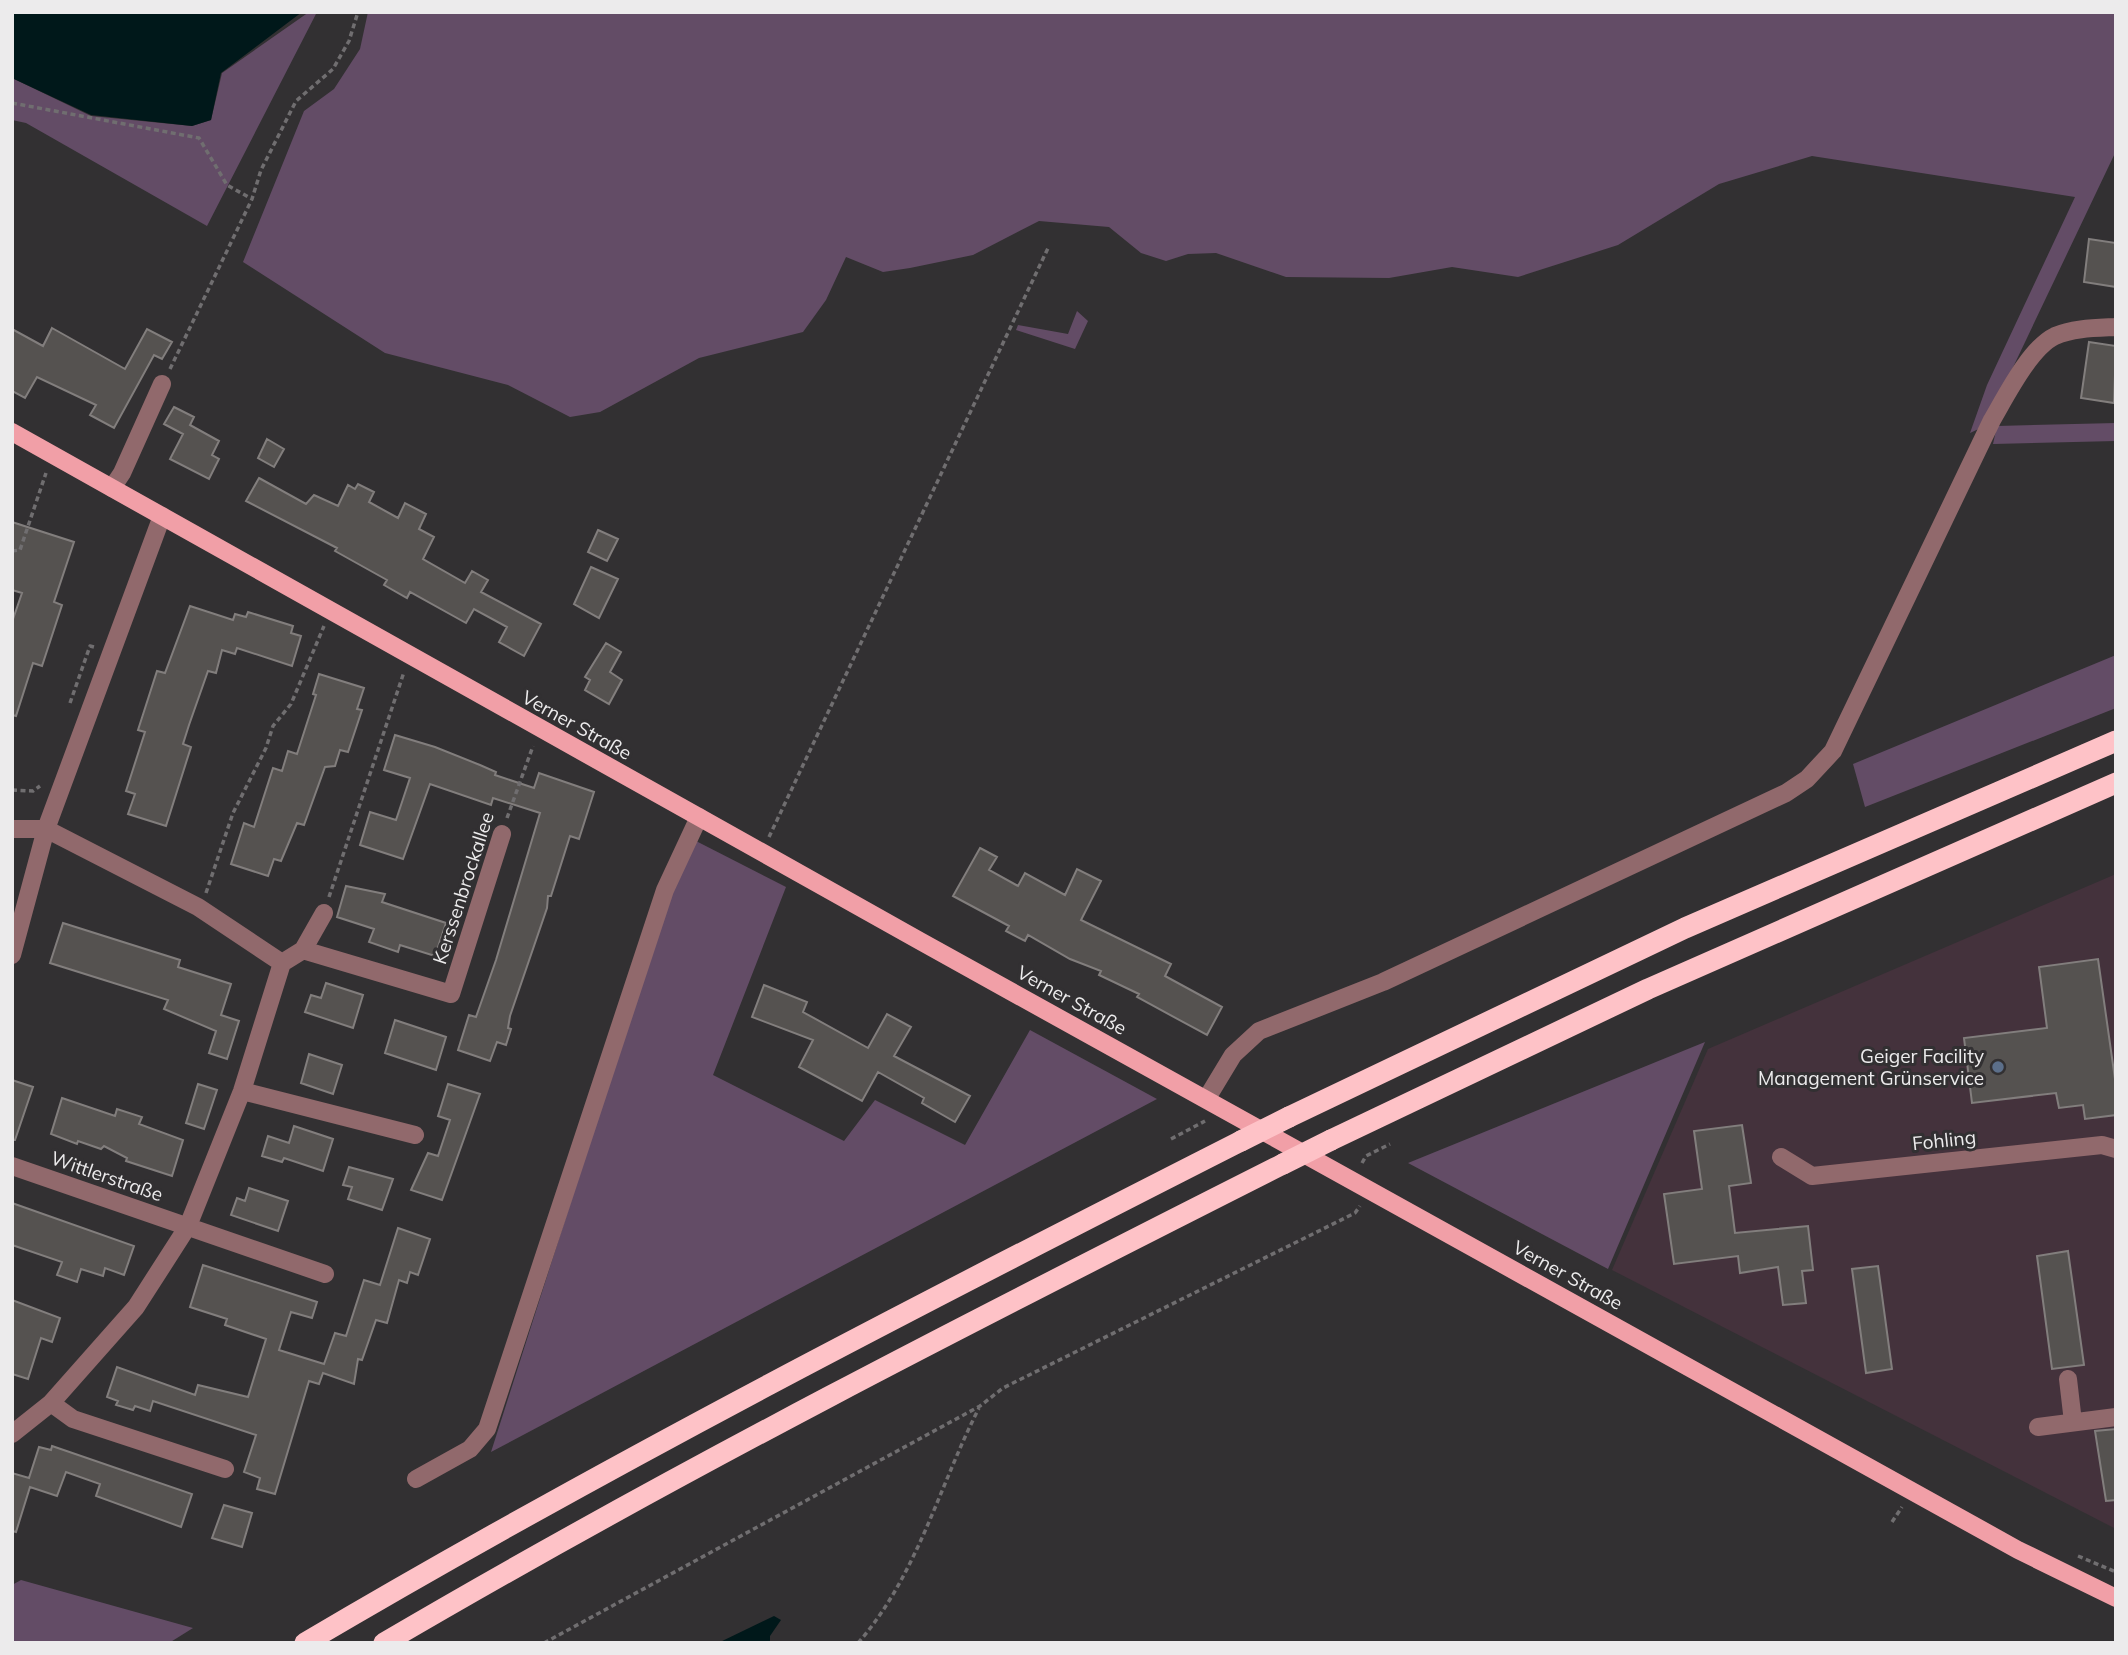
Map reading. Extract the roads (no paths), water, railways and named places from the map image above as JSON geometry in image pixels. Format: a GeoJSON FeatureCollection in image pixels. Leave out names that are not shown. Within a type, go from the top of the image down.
{"type":"FeatureCollection","features":[{"type":"Feature","properties":{"kind":"highway"},"geometry":{"type":"LineString","coordinates":[[305,1643],[668,1438],[968,1279],[1289,1117],[1685,928],[2116,741]]}},
{"type":"Feature","properties":{"kind":"highway"},"geometry":{"type":"LineString","coordinates":[[384,1643],[684,1475],[972,1321],[1331,1140],[1648,989],[2116,783]]}},
{"type":"Feature","properties":{"kind":"main road","name":"Verner Straße"},"geometry":{"type":"LineString","coordinates":[[12,432],[2018,1550],[2116,1598]]}},
{"type":"Feature","properties":{"kind":"street"},"geometry":{"type":"LineString","coordinates":[[1208,1098],[1233,1055],[1259,1031],[1382,982],[1786,793],[1807,779],[1833,751],[1992,420],[2014,383],[2046,342],[2056,336],[2116,327]]}},
{"type":"Feature","properties":{"kind":"street"},"geometry":{"type":"LineString","coordinates":[[112,488],[122,473],[162,384]]}},
{"type":"Feature","properties":{"kind":"street"},"geometry":{"type":"LineString","coordinates":[[12,955],[47,829],[162,516]]}},
{"type":"Feature","properties":{"kind":"street"},"geometry":{"type":"LineString","coordinates":[[416,1479],[470,1449],[487,1429],[664,890],[699,817]]}},
{"type":"Feature","properties":{"kind":"street"},"geometry":{"type":"LineString","coordinates":[[12,829],[47,829],[198,907],[282,963]]}},
{"type":"Feature","properties":{"kind":"street","name":"Kerssenbrockallee"},"geometry":{"type":"LineString","coordinates":[[303,950],[451,994],[502,834]]}},
{"type":"Feature","properties":{"kind":"street"},"geometry":{"type":"LineString","coordinates":[[12,1434],[51,1403],[136,1307],[188,1226],[242,1091],[282,963],[303,950],[324,913]]}},
{"type":"Feature","properties":{"kind":"street"},"geometry":{"type":"LineString","coordinates":[[242,1091],[415,1135]]}},
{"type":"Feature","properties":{"kind":"street","name":"Fohling"},"geometry":{"type":"LineString","coordinates":[[1781,1157],[1812,1176],[2102,1144],[2116,1149]]}},
{"type":"Feature","properties":{"kind":"street","name":"Wittlerstraße"},"geometry":{"type":"LineString","coordinates":[[12,1166],[188,1226]]}},
{"type":"Feature","properties":{"kind":"street"},"geometry":{"type":"LineString","coordinates":[[188,1226],[325,1275]]}},
{"type":"Feature","properties":{"kind":"street"},"geometry":{"type":"LineString","coordinates":[[2068,1379],[2073,1422]]}},
{"type":"Feature","properties":{"kind":"street"},"geometry":{"type":"LineString","coordinates":[[51,1403],[72,1419],[225,1469]]}},
{"type":"Feature","properties":{"kind":"street"},"geometry":{"type":"LineString","coordinates":[[2038,1427],[2116,1417]]}},
{"type":"Feature","properties":{"kind":"water"},"geometry":{"type":"Polygon","coordinates":[[[12,12],[302,12],[221,73],[211,120],[192,126],[91,115],[14,79],[12,12]]]}},
{"type":"Feature","properties":{"kind":"water"},"geometry":{"type":"Polygon","coordinates":[[[774,1616],[781,1620],[770,1636],[770,1643],[718,1643],[774,1616]]]}},
{"type":"Feature","properties":{"kind":"place","name":"Geiger Facility Management Grünservice"},"geometry":{"type":"Point","coordinates":[1998,1067]}}]}
